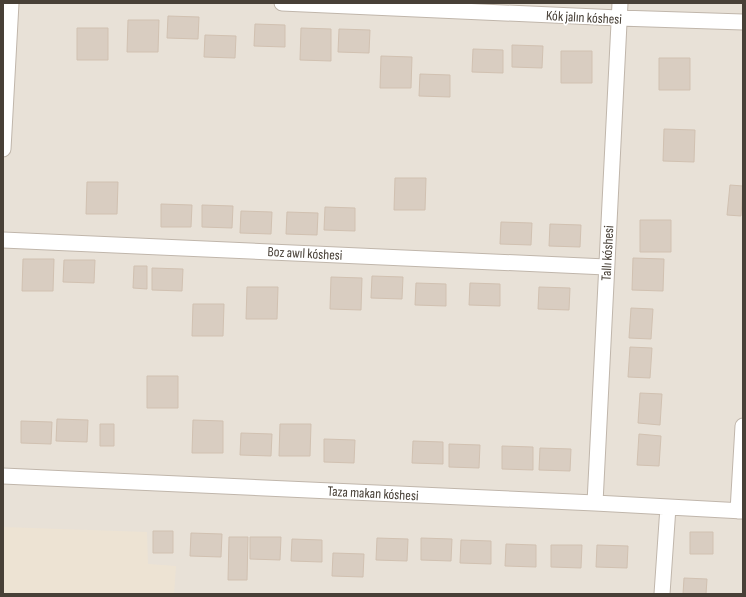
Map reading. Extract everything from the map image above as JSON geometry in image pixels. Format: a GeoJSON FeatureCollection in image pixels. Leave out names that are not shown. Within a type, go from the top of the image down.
{"type":"FeatureCollection","features":[{"type":"Feature","properties":{"kind":"street"},"geometry":{"type":"LineString","coordinates":[[3,150],[10,3]]}},
{"type":"Feature","properties":{"kind":"street","name":"Kók jalın kóshesi"},"geometry":{"type":"LineString","coordinates":[[282,3],[743,22]]}},
{"type":"Feature","properties":{"kind":"street","name":"Tallı kóshesi"},"geometry":{"type":"LineString","coordinates":[[595,503],[620,3]]}},
{"type":"Feature","properties":{"kind":"street","name":"Boz awıl kóshesi"},"geometry":{"type":"LineString","coordinates":[[3,240],[606,267]]}},
{"type":"Feature","properties":{"kind":"street"},"geometry":{"type":"LineString","coordinates":[[740,511],[743,426]]}},
{"type":"Feature","properties":{"kind":"street","name":"Taza makan kóshesi"},"geometry":{"type":"LineString","coordinates":[[3,476],[740,511]]}},
{"type":"Feature","properties":{"kind":"street"},"geometry":{"type":"LineString","coordinates":[[662,594],[668,507]]}},
{"type":"Feature","properties":{"kind":"shaded area"},"geometry":{"type":"Polygon","coordinates":[[[3,3],[743,3],[743,594],[3,594],[3,3]]]}},
{"type":"Feature","properties":{"kind":"shaded area"},"geometry":{"type":"Polygon","coordinates":[[[3,527],[147,532],[148,564],[176,566],[174,594],[3,594],[3,527]]]}},
{"type":"Feature","properties":{"kind":"building"},"geometry":{"type":"Polygon","coordinates":[[[168,16],[199,17],[198,39],[167,38],[168,16]]]}},
{"type":"Feature","properties":{"kind":"building"},"geometry":{"type":"Polygon","coordinates":[[[128,20],[159,20],[158,52],[127,52],[128,20]]]}},
{"type":"Feature","properties":{"kind":"building"},"geometry":{"type":"Polygon","coordinates":[[[255,24],[285,25],[285,47],[254,46],[255,24]]]}},
{"type":"Feature","properties":{"kind":"building"},"geometry":{"type":"Polygon","coordinates":[[[77,28],[108,28],[108,60],[77,60],[77,28]]]}},
{"type":"Feature","properties":{"kind":"building"},"geometry":{"type":"Polygon","coordinates":[[[301,28],[331,29],[331,61],[300,60],[301,28]]]}},
{"type":"Feature","properties":{"kind":"building"},"geometry":{"type":"Polygon","coordinates":[[[339,29],[370,30],[369,53],[338,52],[339,29]]]}},
{"type":"Feature","properties":{"kind":"building"},"geometry":{"type":"Polygon","coordinates":[[[205,35],[236,36],[235,58],[204,57],[205,35]]]}},
{"type":"Feature","properties":{"kind":"building"},"geometry":{"type":"Polygon","coordinates":[[[512,45],[543,46],[542,68],[512,67],[512,45]]]}},
{"type":"Feature","properties":{"kind":"building"},"geometry":{"type":"Polygon","coordinates":[[[473,49],[503,50],[503,73],[472,72],[473,49]]]}},
{"type":"Feature","properties":{"kind":"building"},"geometry":{"type":"Polygon","coordinates":[[[561,51],[592,51],[592,83],[561,83],[561,51]]]}},
{"type":"Feature","properties":{"kind":"building"},"geometry":{"type":"Polygon","coordinates":[[[381,56],[412,57],[411,88],[380,88],[381,56]]]}},
{"type":"Feature","properties":{"kind":"building"},"geometry":{"type":"Polygon","coordinates":[[[659,58],[690,58],[690,90],[659,90],[659,58]]]}},
{"type":"Feature","properties":{"kind":"building"},"geometry":{"type":"Polygon","coordinates":[[[420,74],[450,75],[450,97],[419,96],[420,74]]]}},
{"type":"Feature","properties":{"kind":"building"},"geometry":{"type":"Polygon","coordinates":[[[664,129],[695,130],[694,162],[663,161],[664,129]]]}},
{"type":"Feature","properties":{"kind":"building"},"geometry":{"type":"Polygon","coordinates":[[[395,178],[426,178],[425,210],[394,210],[395,178]]]}},
{"type":"Feature","properties":{"kind":"building"},"geometry":{"type":"Polygon","coordinates":[[[87,182],[118,182],[117,214],[86,214],[87,182]]]}},
{"type":"Feature","properties":{"kind":"building"},"geometry":{"type":"Polygon","coordinates":[[[730,185],[743,186],[741,216],[727,215],[730,185]]]}},
{"type":"Feature","properties":{"kind":"building"},"geometry":{"type":"Polygon","coordinates":[[[161,204],[192,205],[191,227],[161,227],[161,204]]]}},
{"type":"Feature","properties":{"kind":"building"},"geometry":{"type":"Polygon","coordinates":[[[202,205],[233,206],[232,228],[202,227],[202,205]]]}},
{"type":"Feature","properties":{"kind":"building"},"geometry":{"type":"Polygon","coordinates":[[[325,207],[355,208],[355,231],[324,230],[325,207]]]}},
{"type":"Feature","properties":{"kind":"building"},"geometry":{"type":"Polygon","coordinates":[[[241,211],[272,212],[271,234],[240,233],[241,211]]]}},
{"type":"Feature","properties":{"kind":"building"},"geometry":{"type":"Polygon","coordinates":[[[287,212],[318,213],[317,235],[286,234],[287,212]]]}},
{"type":"Feature","properties":{"kind":"building"},"geometry":{"type":"Polygon","coordinates":[[[640,220],[671,220],[671,252],[640,252],[640,220]]]}},
{"type":"Feature","properties":{"kind":"building"},"geometry":{"type":"Polygon","coordinates":[[[501,222],[532,223],[531,245],[500,244],[501,222]]]}},
{"type":"Feature","properties":{"kind":"building"},"geometry":{"type":"Polygon","coordinates":[[[550,224],[581,225],[580,247],[549,246],[550,224]]]}},
{"type":"Feature","properties":{"kind":"building"},"geometry":{"type":"Polygon","coordinates":[[[633,258],[664,259],[663,291],[632,290],[633,258]]]}},
{"type":"Feature","properties":{"kind":"building"},"geometry":{"type":"Polygon","coordinates":[[[23,259],[54,259],[53,291],[22,291],[23,259]]]}},
{"type":"Feature","properties":{"kind":"building"},"geometry":{"type":"Polygon","coordinates":[[[64,260],[95,260],[94,283],[63,282],[64,260]]]}},
{"type":"Feature","properties":{"kind":"building"},"geometry":{"type":"Polygon","coordinates":[[[134,266],[147,266],[147,289],[133,288],[134,266]]]}},
{"type":"Feature","properties":{"kind":"building"},"geometry":{"type":"Polygon","coordinates":[[[152,268],[183,269],[182,291],[152,290],[152,268]]]}},
{"type":"Feature","properties":{"kind":"building"},"geometry":{"type":"Polygon","coordinates":[[[372,276],[403,277],[402,299],[371,298],[372,276]]]}},
{"type":"Feature","properties":{"kind":"building"},"geometry":{"type":"Polygon","coordinates":[[[331,277],[362,278],[361,310],[330,309],[331,277]]]}},
{"type":"Feature","properties":{"kind":"building"},"geometry":{"type":"Polygon","coordinates":[[[416,283],[446,284],[446,306],[415,305],[416,283]]]}},
{"type":"Feature","properties":{"kind":"building"},"geometry":{"type":"Polygon","coordinates":[[[470,283],[500,284],[500,306],[469,305],[470,283]]]}},
{"type":"Feature","properties":{"kind":"building"},"geometry":{"type":"Polygon","coordinates":[[[247,287],[278,287],[277,319],[246,319],[247,287]]]}},
{"type":"Feature","properties":{"kind":"building"},"geometry":{"type":"Polygon","coordinates":[[[539,287],[570,288],[569,310],[538,309],[539,287]]]}},
{"type":"Feature","properties":{"kind":"building"},"geometry":{"type":"Polygon","coordinates":[[[193,304],[224,304],[223,336],[192,336],[193,304]]]}},
{"type":"Feature","properties":{"kind":"building"},"geometry":{"type":"Polygon","coordinates":[[[631,308],[653,309],[651,339],[629,338],[631,308]]]}},
{"type":"Feature","properties":{"kind":"building"},"geometry":{"type":"Polygon","coordinates":[[[630,347],[652,348],[650,378],[628,377],[630,347]]]}},
{"type":"Feature","properties":{"kind":"building"},"geometry":{"type":"Polygon","coordinates":[[[147,376],[178,376],[178,408],[147,408],[147,376]]]}},
{"type":"Feature","properties":{"kind":"building"},"geometry":{"type":"Polygon","coordinates":[[[640,393],[662,394],[660,425],[638,423],[640,393]]]}},
{"type":"Feature","properties":{"kind":"building"},"geometry":{"type":"Polygon","coordinates":[[[57,419],[88,420],[87,442],[56,441],[57,419]]]}},
{"type":"Feature","properties":{"kind":"building"},"geometry":{"type":"Polygon","coordinates":[[[193,420],[223,421],[223,453],[192,453],[193,420]]]}},
{"type":"Feature","properties":{"kind":"building"},"geometry":{"type":"Polygon","coordinates":[[[21,421],[52,422],[51,444],[21,443],[21,421]]]}},
{"type":"Feature","properties":{"kind":"building"},"geometry":{"type":"Polygon","coordinates":[[[100,424],[114,424],[114,446],[100,446],[100,424]]]}},
{"type":"Feature","properties":{"kind":"building"},"geometry":{"type":"Polygon","coordinates":[[[280,424],[311,424],[310,456],[279,456],[280,424]]]}},
{"type":"Feature","properties":{"kind":"building"},"geometry":{"type":"Polygon","coordinates":[[[241,433],[272,434],[271,456],[240,455],[241,433]]]}},
{"type":"Feature","properties":{"kind":"building"},"geometry":{"type":"Polygon","coordinates":[[[639,434],[661,436],[659,466],[637,465],[639,434]]]}},
{"type":"Feature","properties":{"kind":"building"},"geometry":{"type":"Polygon","coordinates":[[[324,439],[355,440],[354,463],[324,462],[324,439]]]}},
{"type":"Feature","properties":{"kind":"building"},"geometry":{"type":"Polygon","coordinates":[[[413,441],[443,442],[443,464],[412,463],[413,441]]]}},
{"type":"Feature","properties":{"kind":"building"},"geometry":{"type":"Polygon","coordinates":[[[449,444],[480,445],[479,468],[449,467],[449,444]]]}},
{"type":"Feature","properties":{"kind":"building"},"geometry":{"type":"Polygon","coordinates":[[[502,446],[533,447],[533,470],[502,469],[502,446]]]}},
{"type":"Feature","properties":{"kind":"building"},"geometry":{"type":"Polygon","coordinates":[[[540,448],[571,449],[570,471],[539,470],[540,448]]]}},
{"type":"Feature","properties":{"kind":"building"},"geometry":{"type":"Polygon","coordinates":[[[153,531],[173,531],[173,553],[153,553],[153,531]]]}},
{"type":"Feature","properties":{"kind":"building"},"geometry":{"type":"Polygon","coordinates":[[[690,532],[713,532],[713,554],[690,554],[690,532]]]}},
{"type":"Feature","properties":{"kind":"building"},"geometry":{"type":"Polygon","coordinates":[[[191,533],[222,534],[221,557],[190,556],[191,533]]]}},
{"type":"Feature","properties":{"kind":"building"},"geometry":{"type":"Polygon","coordinates":[[[229,537],[248,537],[247,580],[228,580],[229,537]]]}},
{"type":"Feature","properties":{"kind":"building"},"geometry":{"type":"Polygon","coordinates":[[[250,537],[281,537],[280,560],[250,559],[250,537]]]}},
{"type":"Feature","properties":{"kind":"building"},"geometry":{"type":"Polygon","coordinates":[[[377,538],[408,539],[407,561],[376,560],[377,538]]]}},
{"type":"Feature","properties":{"kind":"building"},"geometry":{"type":"Polygon","coordinates":[[[421,538],[452,539],[451,561],[421,560],[421,538]]]}},
{"type":"Feature","properties":{"kind":"building"},"geometry":{"type":"Polygon","coordinates":[[[292,539],[322,540],[322,562],[291,561],[292,539]]]}},
{"type":"Feature","properties":{"kind":"building"},"geometry":{"type":"Polygon","coordinates":[[[461,540],[491,541],[491,564],[460,563],[461,540]]]}},
{"type":"Feature","properties":{"kind":"building"},"geometry":{"type":"Polygon","coordinates":[[[506,544],[536,545],[536,567],[505,566],[506,544]]]}},
{"type":"Feature","properties":{"kind":"building"},"geometry":{"type":"Polygon","coordinates":[[[551,545],[582,545],[581,568],[551,567],[551,545]]]}},
{"type":"Feature","properties":{"kind":"building"},"geometry":{"type":"Polygon","coordinates":[[[597,545],[628,546],[627,568],[596,567],[597,545]]]}},
{"type":"Feature","properties":{"kind":"building"},"geometry":{"type":"Polygon","coordinates":[[[333,553],[364,554],[363,577],[332,576],[333,553]]]}},
{"type":"Feature","properties":{"kind":"building"},"geometry":{"type":"Polygon","coordinates":[[[684,578],[707,579],[706,594],[683,594],[684,578]]]}}]}
